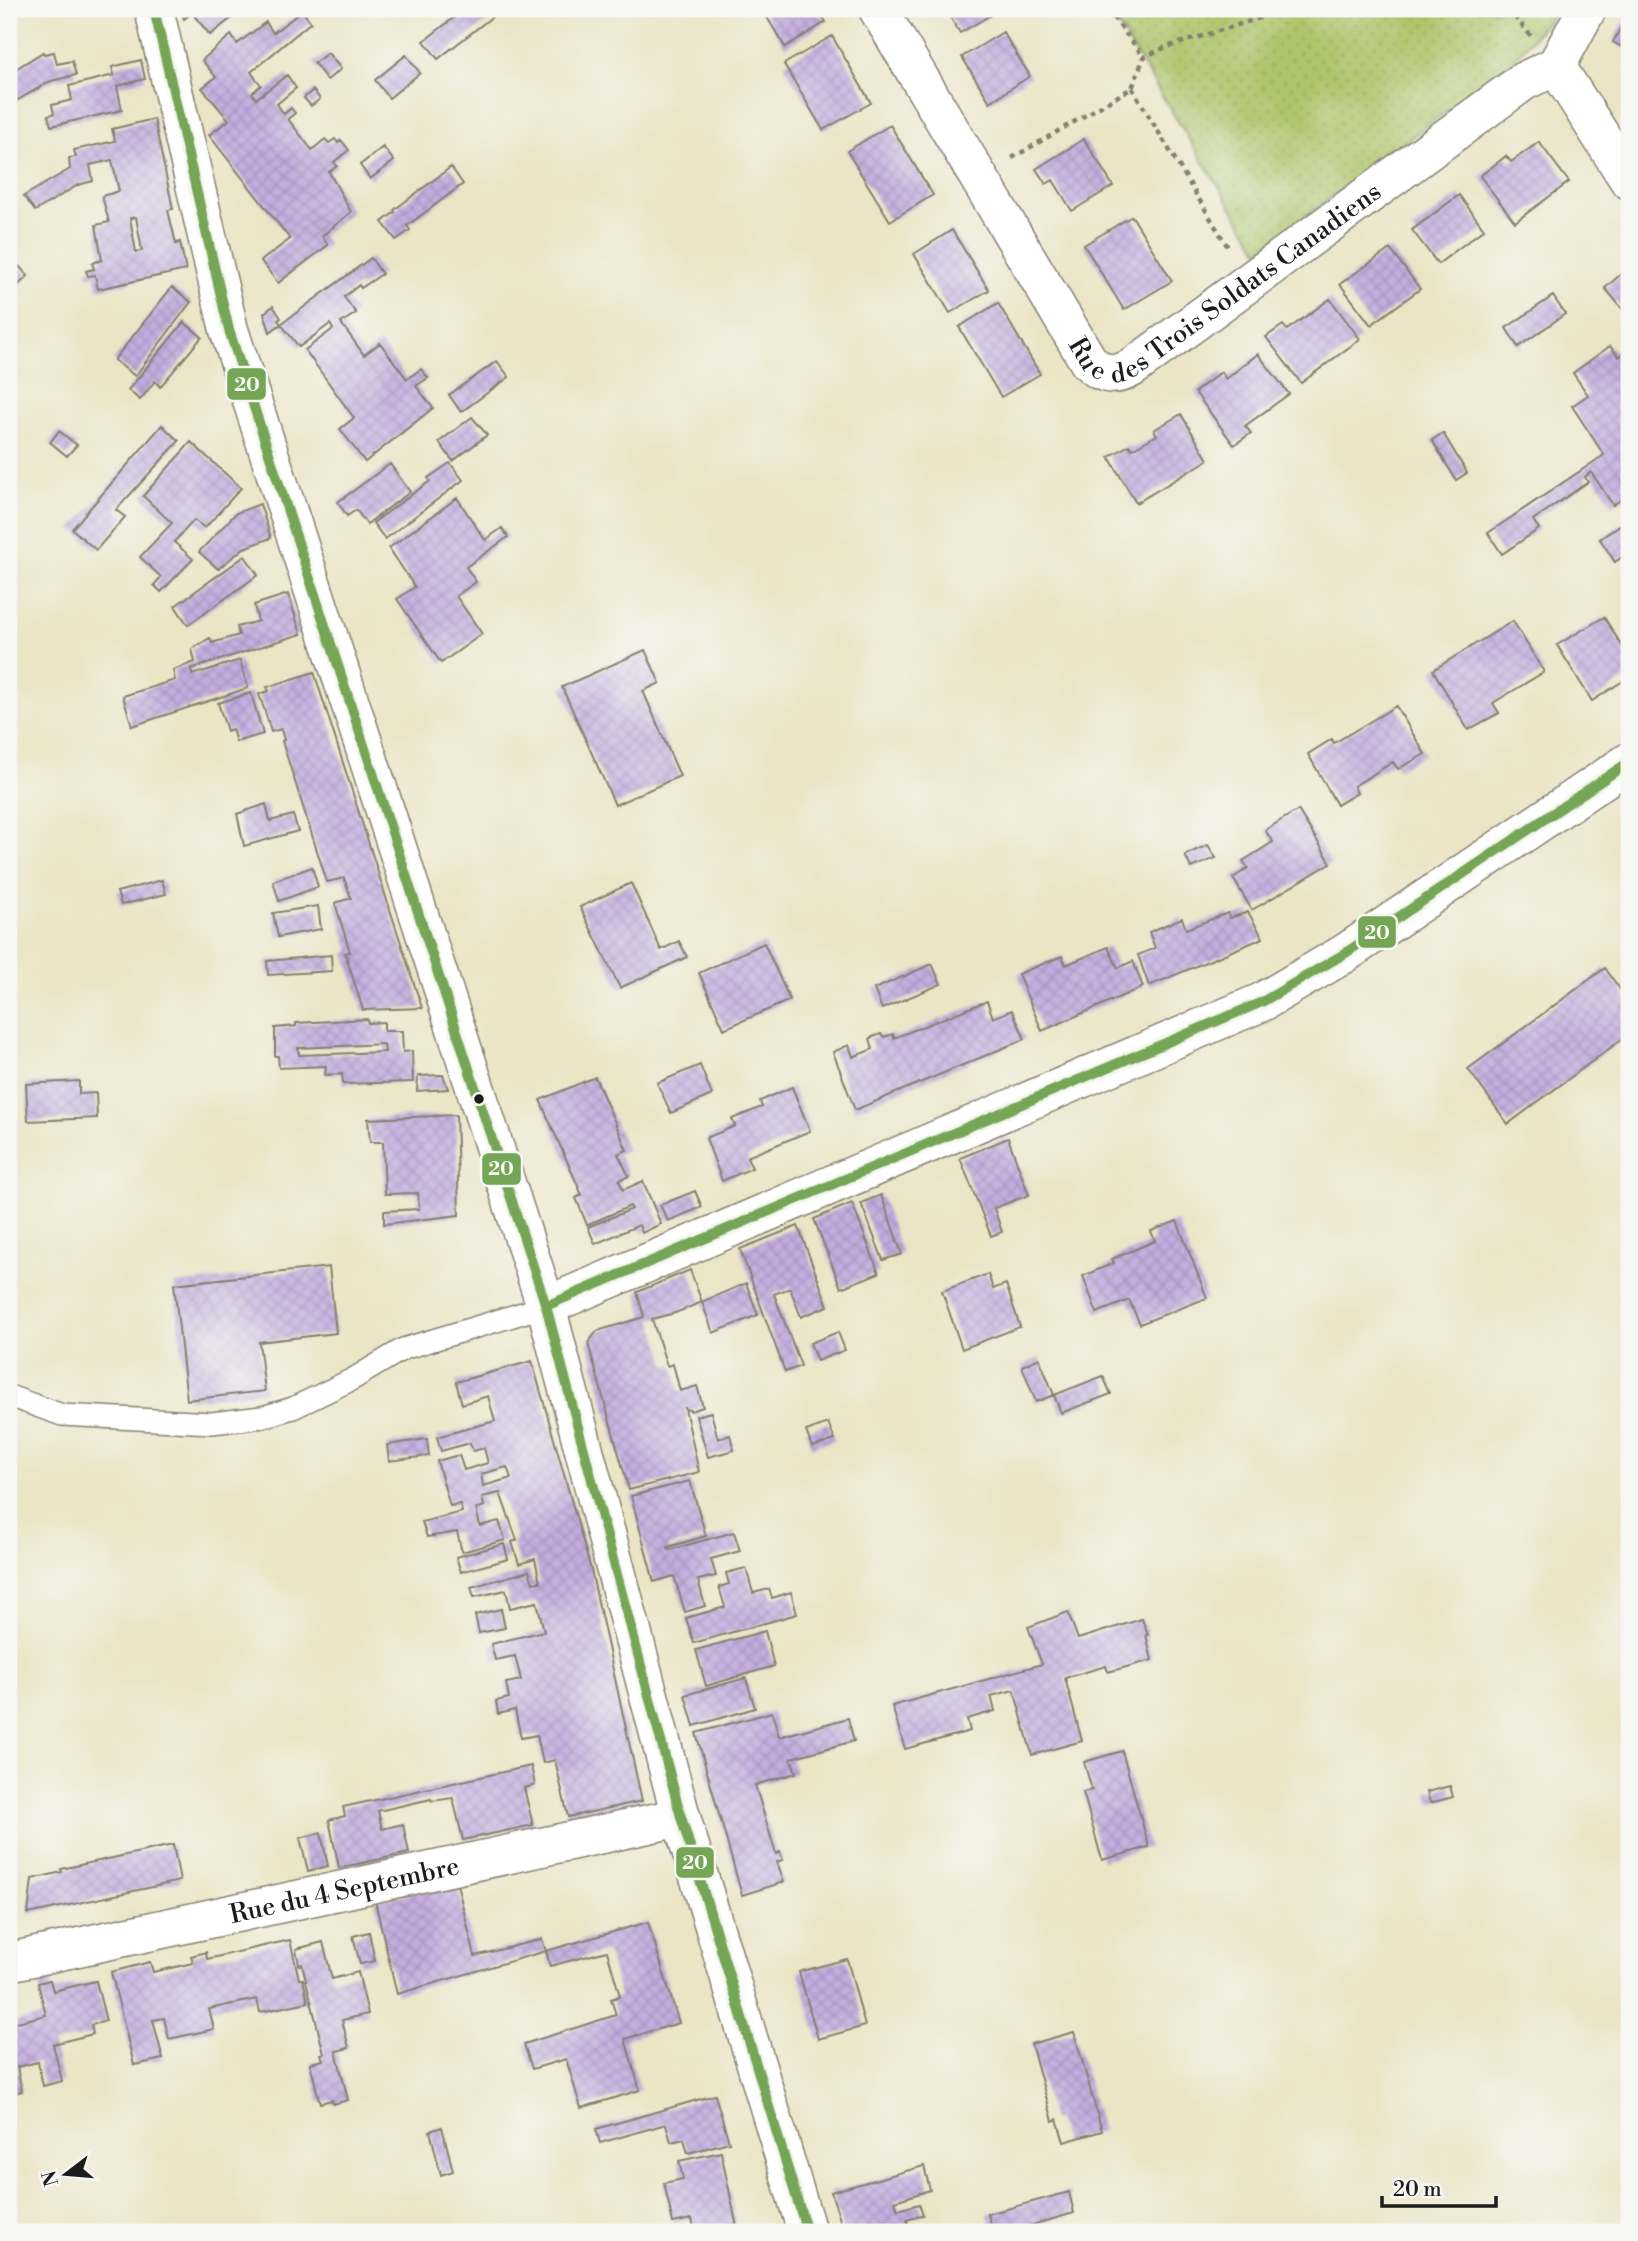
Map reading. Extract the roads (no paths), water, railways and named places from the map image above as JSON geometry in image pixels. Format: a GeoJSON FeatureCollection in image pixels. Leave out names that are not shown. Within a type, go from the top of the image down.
{"type":"FeatureCollection","features":[{"type":"Feature","properties":{"kind":"street"},"geometry":{"type":"LineString","coordinates":[[154,9],[229,330],[546,1306],[681,1817],[807,2232]]}},
{"type":"Feature","properties":{"kind":"street","name":"Rue des Trois Soldats Canadiens"},"geometry":{"type":"LineString","coordinates":[[878,9],[1089,362],[1101,372],[1117,374],[1133,367],[1524,81],[1556,66]]}},
{"type":"Feature","properties":{"kind":"street"},"geometry":{"type":"LineString","coordinates":[[1587,9],[1556,66],[1629,180]]}},
{"type":"Feature","properties":{"kind":"street"},"geometry":{"type":"LineString","coordinates":[[546,1306],[1262,1002],[1344,954],[1629,762]]}},
{"type":"Feature","properties":{"kind":"street","name":"Rue du 4 Septembre"},"geometry":{"type":"LineString","coordinates":[[9,1962],[681,1817]]}},
{"type":"Feature","properties":{"kind":"lane"},"geometry":{"type":"LineString","coordinates":[[9,1396],[62,1415],[212,1423],[262,1417],[305,1403],[353,1379],[403,1349],[546,1306]]}}]}
